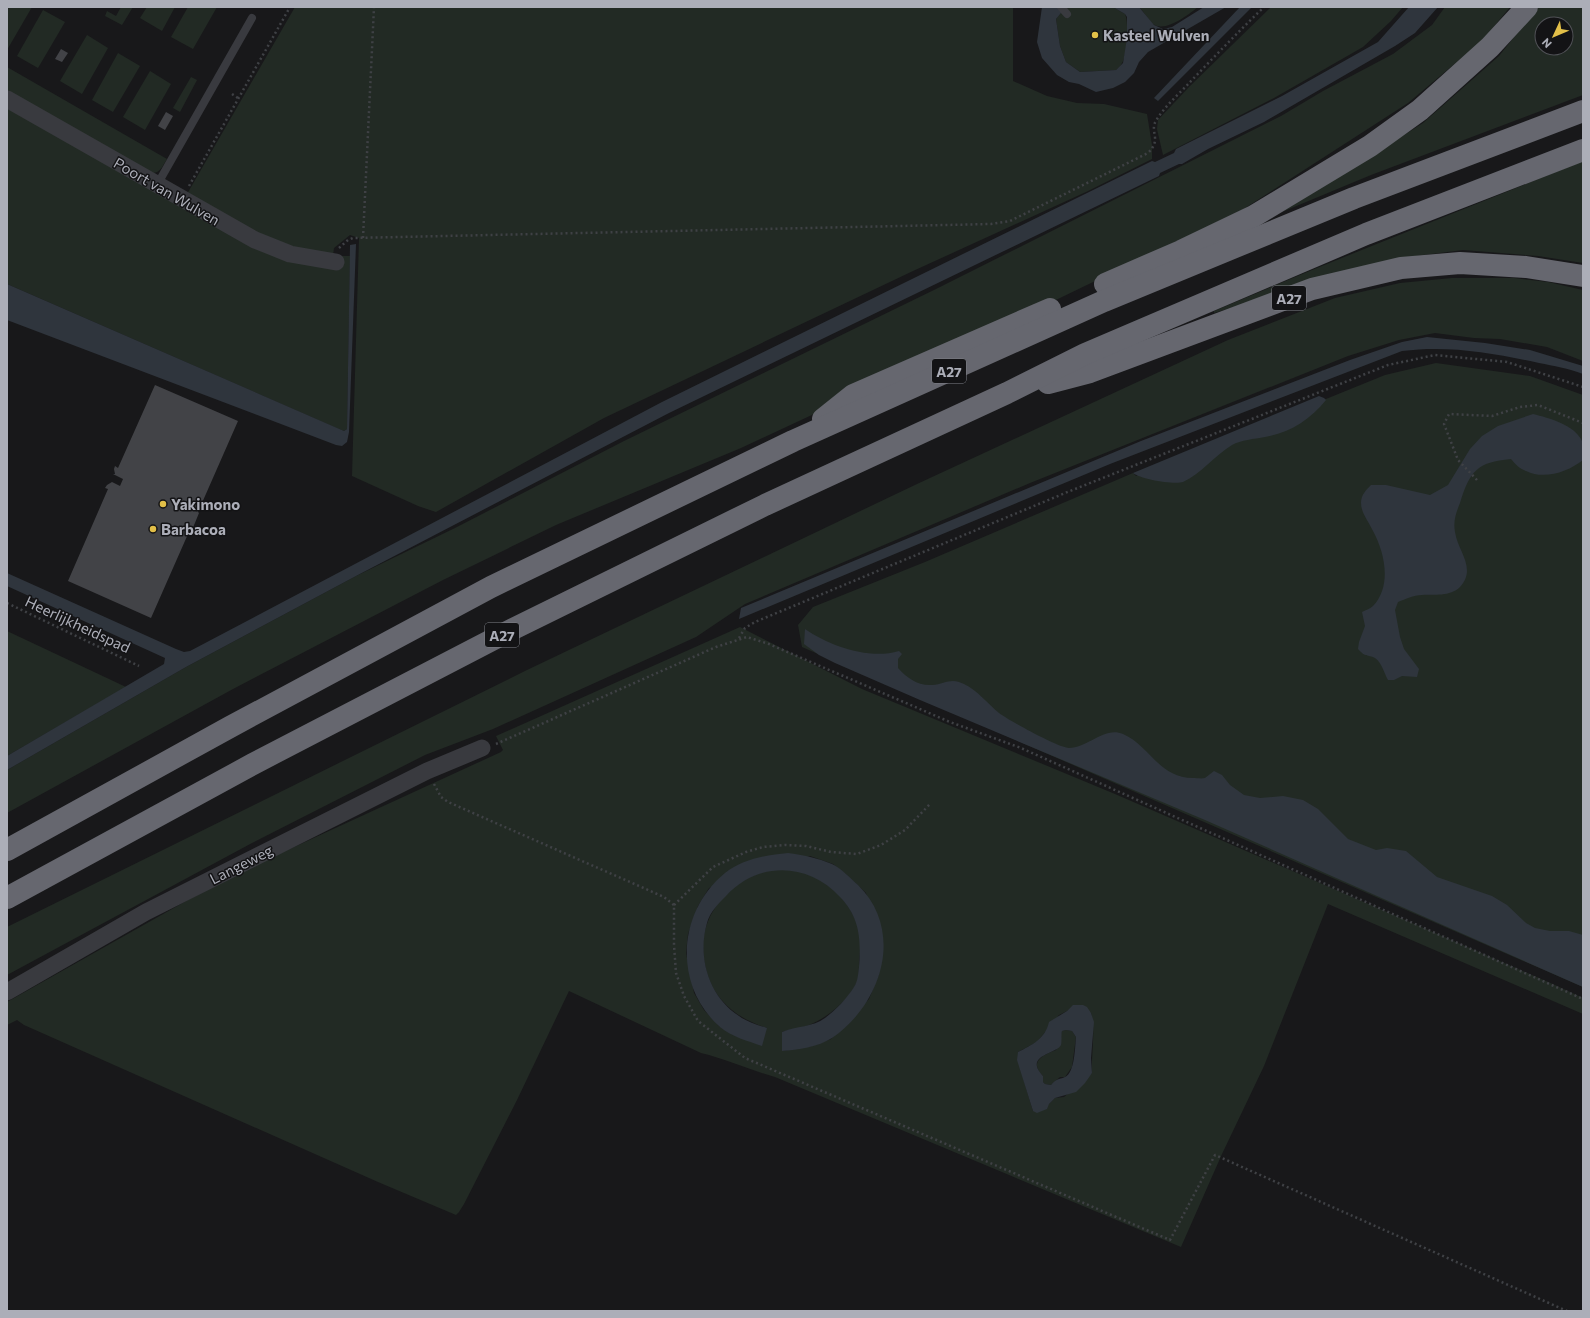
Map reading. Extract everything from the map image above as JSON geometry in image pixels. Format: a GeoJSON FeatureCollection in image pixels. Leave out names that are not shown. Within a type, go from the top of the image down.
{"type":"FeatureCollection","features":[{"type":"Feature","properties":{"kind":"highway","name":"A27"},"geometry":{"type":"LineString","coordinates":[[793,441],[853,395],[1181,251],[1260,212],[1370,146],[1420,110],[1490,47],[1527,7]]}},
{"type":"Feature","properties":{"kind":"highway","name":"A27"},"geometry":{"type":"LineString","coordinates":[[7,850],[230,727],[491,587],[793,441],[1104,300],[1354,198],[1583,111]]}},
{"type":"Feature","properties":{"kind":"highway","name":"A27"},"geometry":{"type":"LineString","coordinates":[[7,898],[253,764],[513,629],[765,505],[1006,393],[1085,354],[1366,234],[1583,150]]}},
{"type":"Feature","properties":{"kind":"highway","name":"A27"},"geometry":{"type":"LineString","coordinates":[[1006,393],[1090,372],[1312,289],[1401,268],[1460,264],[1526,267],[1583,276]]}},
{"type":"Feature","properties":{"kind":"street","name":"Poort van Wulven"},"geometry":{"type":"LineString","coordinates":[[7,99],[238,232],[273,248],[308,258],[336,262]]}},
{"type":"Feature","properties":{"kind":"street","name":"Langeweg"},"geometry":{"type":"LineString","coordinates":[[7,992],[146,912],[427,771],[482,748]]}},
{"type":"Feature","properties":{"kind":"lane"},"geometry":{"type":"LineString","coordinates":[[1061,7],[1067,14]]}},
{"type":"Feature","properties":{"kind":"lane"},"geometry":{"type":"LineString","coordinates":[[157,185],[252,18]]}},
{"type":"Feature","properties":{"kind":"path"},"geometry":{"type":"LineString","coordinates":[[188,187],[290,7]]}},
{"type":"Feature","properties":{"kind":"path"},"geometry":{"type":"LineString","coordinates":[[363,238],[374,7]]}},
{"type":"Feature","properties":{"kind":"path"},"geometry":{"type":"LineString","coordinates":[[336,262],[338,251],[342,244],[353,238],[991,224],[1010,221],[1148,152],[1154,146],[1156,141],[1154,130],[1155,121],[1170,103],[1264,7]]}},
{"type":"Feature","properties":{"kind":"path"},"geometry":{"type":"LineString","coordinates":[[232,94],[238,98]]}},
{"type":"Feature","properties":{"kind":"path"},"geometry":{"type":"LineString","coordinates":[[738,639],[745,628],[763,619],[1070,491],[1388,365],[1435,355],[1507,362],[1583,387]]}},
{"type":"Feature","properties":{"kind":"path"},"geometry":{"type":"LineString","coordinates":[[1477,480],[1458,460],[1444,424],[1448,414],[1492,416],[1520,406],[1538,405],[1583,423]]}},
{"type":"Feature","properties":{"kind":"path","name":"Heerlijkheidspad"},"geometry":{"type":"LineString","coordinates":[[7,603],[139,666]]}},
{"type":"Feature","properties":{"kind":"path"},"geometry":{"type":"LineString","coordinates":[[482,748],[506,740],[716,647],[747,637],[769,644],[950,722],[1021,748],[1583,999]]}},
{"type":"Feature","properties":{"kind":"path"},"geometry":{"type":"LineString","coordinates":[[441,797],[664,897],[674,905]]}},
{"type":"Feature","properties":{"kind":"path"},"geometry":{"type":"LineString","coordinates":[[930,804],[905,830],[881,845],[857,854],[831,852],[806,846],[785,845],[763,847],[746,852],[713,868],[674,905],[676,973],[684,996],[698,1020],[745,1058],[1170,1240],[1215,1155],[1567,1311]]}},
{"type":"Feature","properties":{"kind":"shaded area"},"geometry":{"type":"Polygon","coordinates":[[[7,7],[32,7],[7,50],[7,7]]]}},
{"type":"Feature","properties":{"kind":"shaded area"},"geometry":{"type":"Polygon","coordinates":[[[121,7],[133,7],[122,25],[105,16],[107,11],[116,16],[121,7]]]}},
{"type":"Feature","properties":{"kind":"shaded area"},"geometry":{"type":"Polygon","coordinates":[[[147,7],[175,7],[162,31],[140,18],[147,7]]]}},
{"type":"Feature","properties":{"kind":"shaded area"},"geometry":{"type":"Polygon","coordinates":[[[188,7],[217,7],[193,49],[171,37],[188,7]]]}},
{"type":"Feature","properties":{"kind":"shaded area"},"geometry":{"type":"Polygon","coordinates":[[[295,7],[1013,7],[1013,81],[1047,96],[1077,103],[1104,104],[1147,114],[1152,145],[1152,159],[1086,192],[913,271],[604,418],[436,512],[418,506],[352,476],[359,238],[350,235],[334,248],[333,255],[311,252],[266,239],[187,194],[295,7]]]}},
{"type":"Feature","properties":{"kind":"shaded area"},"geometry":{"type":"Polygon","coordinates":[[[1042,7],[1066,7],[1056,19],[1060,46],[1066,62],[1080,72],[1116,70],[1123,63],[1127,38],[1127,17],[1125,14],[1113,7],[1139,7],[1154,25],[1163,29],[1172,27],[1204,7],[1226,7],[1148,52],[1139,62],[1134,73],[1125,82],[1113,88],[1096,92],[1079,84],[1069,82],[1057,75],[1042,58],[1037,42],[1042,7]]]}},
{"type":"Feature","properties":{"kind":"shaded area"},"geometry":{"type":"Polygon","coordinates":[[[1066,7],[1113,7],[1125,14],[1127,31],[1125,54],[1122,64],[1116,70],[1080,72],[1066,62],[1060,46],[1056,19],[1066,7]]]}},
{"type":"Feature","properties":{"kind":"shaded area"},"geometry":{"type":"Polygon","coordinates":[[[1139,7],[1198,7],[1170,25],[1158,26],[1153,24],[1139,7]]]}},
{"type":"Feature","properties":{"kind":"shaded area"},"geometry":{"type":"Polygon","coordinates":[[[1240,7],[1252,7],[1158,101],[1154,98],[1240,7]]]}},
{"type":"Feature","properties":{"kind":"shaded area"},"geometry":{"type":"Polygon","coordinates":[[[1271,7],[1403,7],[1391,21],[1363,47],[1274,98],[1163,155],[1157,129],[1158,120],[1189,87],[1271,7]]]}},
{"type":"Feature","properties":{"kind":"shaded area"},"geometry":{"type":"Polygon","coordinates":[[[1409,7],[1438,7],[1415,33],[1264,122],[1208,149],[1182,164],[1160,173],[1159,176],[669,413],[356,576],[186,667],[7,770],[7,756],[164,664],[165,658],[7,586],[7,573],[176,649],[184,652],[190,651],[662,402],[1152,161],[1155,162],[1174,153],[1176,149],[1282,96],[1378,42],[1409,7]]]}},
{"type":"Feature","properties":{"kind":"shaded area"},"geometry":{"type":"Polygon","coordinates":[[[1445,7],[1510,7],[1483,40],[1408,103],[1242,210],[994,330],[741,448],[556,525],[443,580],[233,689],[7,813],[7,770],[186,667],[356,576],[455,528],[624,441],[936,289],[1281,116],[1323,91],[1393,54],[1432,25],[1445,7]]]}},
{"type":"Feature","properties":{"kind":"shaded area"},"geometry":{"type":"Polygon","coordinates":[[[1538,7],[1583,7],[1583,95],[1371,175],[1282,212],[1423,123],[1499,56],[1538,7]]]}},
{"type":"Feature","properties":{"kind":"shaded area"},"geometry":{"type":"Polygon","coordinates":[[[43,10],[65,22],[38,68],[17,56],[43,10]]]}},
{"type":"Feature","properties":{"kind":"shaded area"},"geometry":{"type":"Polygon","coordinates":[[[87,35],[108,48],[82,94],[60,81],[87,35]]]}},
{"type":"Feature","properties":{"kind":"shaded area"},"geometry":{"type":"Polygon","coordinates":[[[118,53],[140,66],[113,112],[92,100],[118,53]]]}},
{"type":"Feature","properties":{"kind":"shaded area"},"geometry":{"type":"Polygon","coordinates":[[[7,67],[167,159],[158,171],[150,173],[7,91],[7,67]]]}},
{"type":"Feature","properties":{"kind":"shaded area"},"geometry":{"type":"Polygon","coordinates":[[[150,71],[171,84],[145,130],[123,117],[150,71]]]}},
{"type":"Feature","properties":{"kind":"shaded area"},"geometry":{"type":"Polygon","coordinates":[[[191,77],[197,80],[180,112],[173,108],[191,77]]]}},
{"type":"Feature","properties":{"kind":"shaded area"},"geometry":{"type":"Polygon","coordinates":[[[7,105],[188,210],[341,268],[342,256],[350,256],[347,429],[344,431],[341,430],[7,284],[7,105]]]}},
{"type":"Feature","properties":{"kind":"shaded area"},"geometry":{"type":"Polygon","coordinates":[[[1583,161],[1583,263],[1538,256],[1463,250],[1400,258],[1214,313],[1214,311],[1312,270],[1583,161]]]}},
{"type":"Feature","properties":{"kind":"shaded area"},"geometry":{"type":"Polygon","coordinates":[[[356,244],[349,432],[347,442],[342,446],[7,320],[7,284],[344,431],[347,429],[350,245],[356,244]]]}},
{"type":"Feature","properties":{"kind":"shaded area"},"geometry":{"type":"Polygon","coordinates":[[[1452,278],[1514,278],[1548,282],[1583,290],[1583,361],[1547,347],[1500,339],[1474,338],[1435,333],[1399,340],[1348,356],[1030,483],[745,604],[696,637],[493,729],[425,755],[252,843],[7,975],[7,927],[527,670],[917,484],[1228,340],[1335,298],[1400,283],[1452,278]]]}},
{"type":"Feature","properties":{"kind":"shaded area"},"geometry":{"type":"Polygon","coordinates":[[[1427,337],[1485,343],[1530,350],[1583,366],[1583,374],[1556,366],[1488,353],[1437,349],[1402,351],[1110,464],[739,619],[741,608],[1141,441],[1350,360],[1402,342],[1427,337]]]}},
{"type":"Feature","properties":{"kind":"shaded area"},"geometry":{"type":"Polygon","coordinates":[[[1436,363],[1530,376],[1583,395],[1583,987],[802,647],[798,625],[813,607],[925,562],[1133,473],[1136,476],[1385,375],[1436,363]]]}},
{"type":"Feature","properties":{"kind":"shaded area"},"geometry":{"type":"Polygon","coordinates":[[[1319,396],[1326,400],[1313,414],[1291,429],[1274,435],[1236,443],[1226,449],[1190,479],[1183,482],[1172,483],[1157,481],[1133,473],[1319,396]]]}},
{"type":"Feature","properties":{"kind":"shaded area"},"geometry":{"type":"Polygon","coordinates":[[[1533,414],[1568,426],[1579,435],[1582,441],[1583,460],[1563,471],[1548,475],[1533,474],[1518,466],[1511,459],[1499,460],[1476,470],[1467,483],[1457,510],[1454,528],[1467,567],[1465,580],[1460,587],[1447,594],[1422,595],[1410,597],[1398,602],[1395,610],[1400,637],[1404,649],[1419,669],[1417,677],[1402,676],[1394,680],[1388,680],[1377,660],[1365,655],[1358,649],[1365,626],[1362,612],[1372,607],[1379,598],[1385,579],[1385,569],[1381,549],[1361,507],[1363,495],[1371,485],[1386,485],[1430,495],[1448,485],[1470,449],[1482,436],[1498,426],[1533,414]]]}},
{"type":"Feature","properties":{"kind":"shaded area"},"geometry":{"type":"Polygon","coordinates":[[[740,627],[862,689],[1115,794],[1555,985],[1583,998],[1583,1014],[1328,904],[1264,1066],[1222,1154],[1181,1247],[775,1077],[701,1053],[569,991],[517,1100],[464,1204],[456,1215],[24,1025],[17,1020],[7,1025],[7,1002],[188,900],[268,859],[501,752],[503,750],[496,736],[740,627]],[[810,856],[709,888],[698,906],[688,934],[686,953],[694,993],[704,1010],[720,1027],[767,1028],[738,1015],[716,993],[711,984],[707,973],[703,947],[704,933],[715,908],[724,896],[746,879],[759,873],[772,870],[785,869],[810,875],[832,889],[841,898],[849,908],[858,929],[860,945],[858,979],[845,1000],[823,1018],[809,1025],[782,1032],[783,1051],[812,1046],[831,1039],[869,999],[879,974],[866,893],[833,864],[810,856]],[[1073,1006],[1059,1015],[1037,1042],[1018,1052],[1024,1081],[1033,1111],[1049,1104],[1055,1098],[1064,1097],[1092,1073],[1093,1035],[1091,1013],[1073,1006]]]}},
{"type":"Feature","properties":{"kind":"shaded area"},"geometry":{"type":"Polygon","coordinates":[[[805,629],[826,641],[850,650],[875,654],[899,651],[902,654],[898,659],[898,668],[913,681],[927,685],[952,681],[964,684],[1004,717],[1063,747],[1076,747],[1103,735],[1116,732],[1132,739],[1163,767],[1171,773],[1181,777],[1204,778],[1214,771],[1222,775],[1230,785],[1244,795],[1260,798],[1283,796],[1303,800],[1318,809],[1348,839],[1376,850],[1387,848],[1406,851],[1437,877],[1492,896],[1507,905],[1526,923],[1535,928],[1550,931],[1569,931],[1583,935],[1583,987],[1205,820],[835,663],[819,655],[804,644],[805,629]]]}},
{"type":"Feature","properties":{"kind":"shaded area"},"geometry":{"type":"Polygon","coordinates":[[[7,631],[126,687],[7,756],[7,631]]]}},
{"type":"Feature","properties":{"kind":"shaded area"},"geometry":{"type":"Polygon","coordinates":[[[788,853],[810,857],[832,864],[858,885],[872,903],[881,924],[884,945],[881,966],[875,987],[864,1006],[849,1024],[832,1038],[821,1044],[801,1049],[782,1051],[782,1032],[810,1025],[825,1018],[845,1000],[856,982],[860,957],[858,929],[852,913],[840,897],[827,885],[813,877],[798,872],[783,870],[768,872],[753,876],[739,885],[720,902],[710,915],[704,936],[705,962],[708,975],[720,998],[729,1008],[745,1020],[767,1028],[762,1046],[740,1038],[720,1027],[705,1010],[694,991],[688,971],[687,949],[690,928],[697,908],[709,889],[725,873],[739,864],[755,858],[788,853]]]}},
{"type":"Feature","properties":{"kind":"shaded area"},"geometry":{"type":"Polygon","coordinates":[[[1073,1005],[1083,1005],[1087,1007],[1091,1013],[1094,1022],[1091,1058],[1092,1073],[1076,1092],[1055,1098],[1049,1104],[1047,1109],[1037,1113],[1033,1111],[1017,1060],[1018,1052],[1037,1041],[1044,1033],[1049,1022],[1067,1011],[1073,1005]],[[1062,1031],[1061,1045],[1039,1059],[1037,1064],[1038,1069],[1043,1076],[1043,1082],[1045,1084],[1051,1085],[1056,1080],[1068,1075],[1071,1070],[1074,1059],[1076,1037],[1072,1031],[1062,1031]]]}},
{"type":"Feature","properties":{"kind":"shaded area"},"geometry":{"type":"Polygon","coordinates":[[[1062,1031],[1072,1031],[1076,1037],[1072,1067],[1065,1077],[1060,1077],[1051,1085],[1045,1084],[1043,1082],[1043,1076],[1037,1067],[1037,1063],[1046,1054],[1056,1050],[1062,1031]]]}},
{"type":"Feature","properties":{"kind":"building"},"geometry":{"type":"Polygon","coordinates":[[[61,49],[68,53],[62,62],[55,59],[61,49]]]}},
{"type":"Feature","properties":{"kind":"building"},"geometry":{"type":"Polygon","coordinates":[[[166,112],[173,116],[165,130],[158,126],[166,112]]]}},
{"type":"Feature","properties":{"kind":"building"},"geometry":{"type":"Polygon","coordinates":[[[155,385],[238,421],[198,512],[199,513],[190,535],[188,534],[151,618],[68,581],[108,489],[105,488],[112,482],[120,486],[123,479],[113,474],[115,474],[115,466],[118,468],[155,385]]]}},
{"type":"Feature","properties":{"kind":"place","name":"Kasteel Wulven"},"geometry":{"type":"Point","coordinates":[1095,35]}},
{"type":"Feature","properties":{"kind":"place","name":"Yakimono"},"geometry":{"type":"Point","coordinates":[163,504]}},
{"type":"Feature","properties":{"kind":"place","name":"Barbacoa"},"geometry":{"type":"Point","coordinates":[153,529]}}]}
